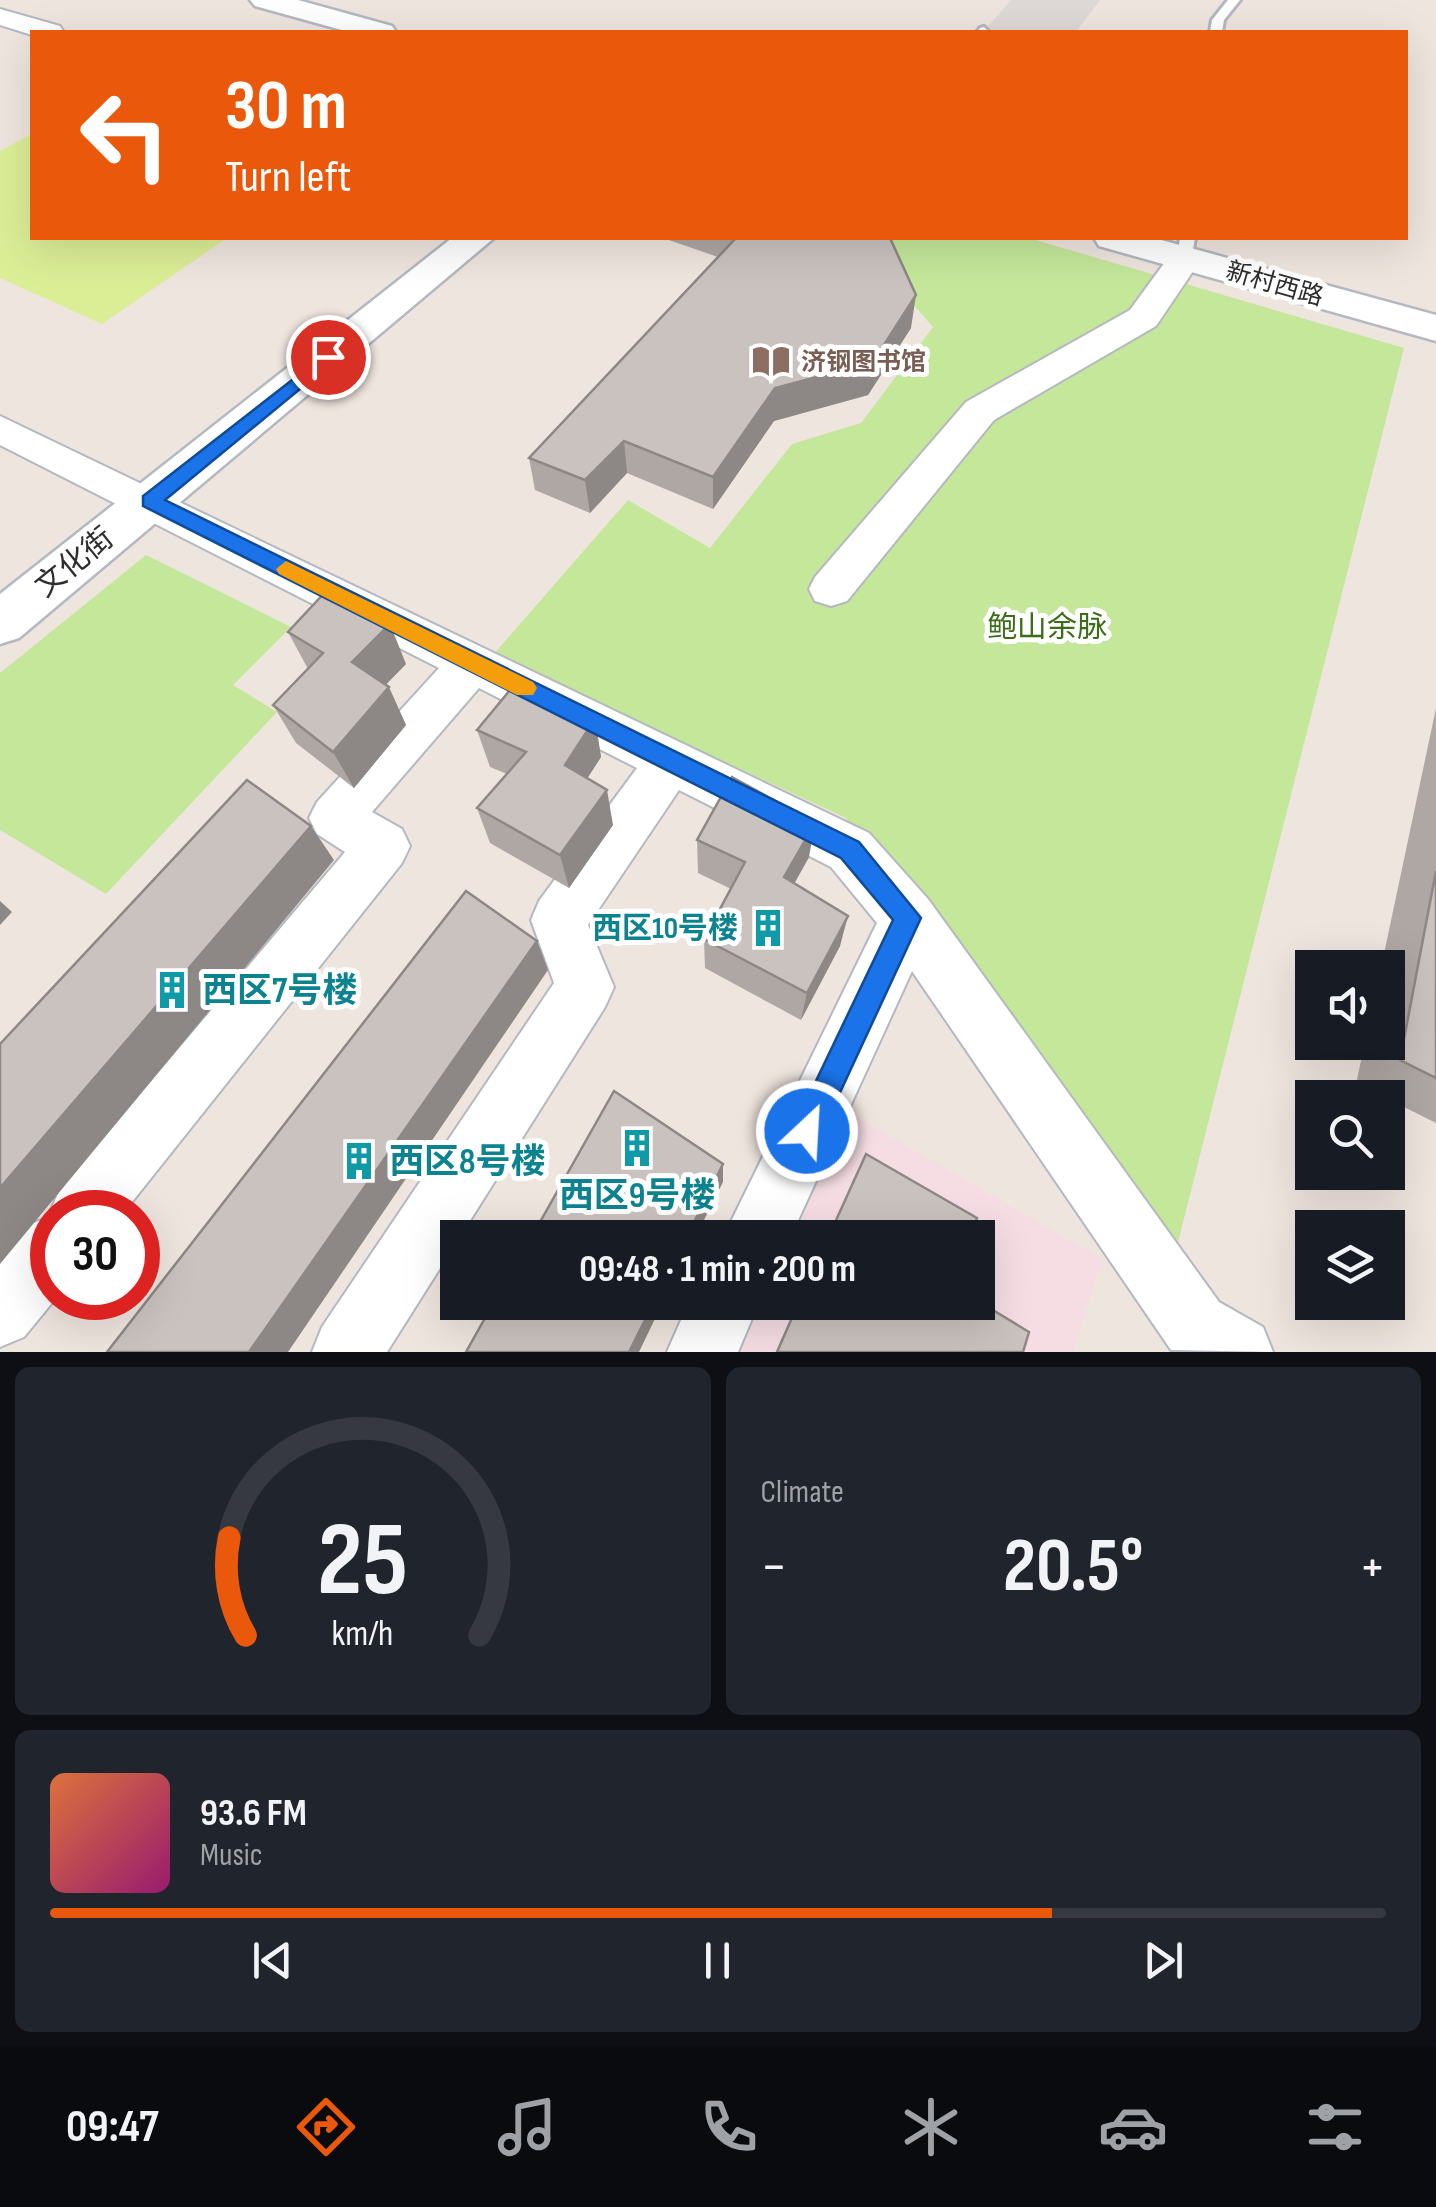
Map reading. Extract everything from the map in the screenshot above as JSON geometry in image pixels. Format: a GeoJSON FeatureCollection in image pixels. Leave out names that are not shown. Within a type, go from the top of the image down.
{"type":"FeatureCollection","features":[{"type":"Feature","properties":{"kind":"street"},"geometry":{"type":"LineString","coordinates":[[0,7],[17,0]]}},
{"type":"Feature","properties":{"kind":"street"},"geometry":{"type":"LineString","coordinates":[[265,0],[374,30]]}},
{"type":"Feature","properties":{"kind":"street"},"geometry":{"type":"LineString","coordinates":[[0,17],[44,30]]}},
{"type":"Feature","properties":{"kind":"street","name":"文化街"},"geometry":{"type":"LineString","coordinates":[[0,622],[473,240]]}},
{"type":"Feature","properties":{"kind":"street","name":"新村西路"},"geometry":{"type":"LineString","coordinates":[[1128,240],[1186,248],[1436,328]]}},
{"type":"Feature","properties":{"kind":"street"},"geometry":{"type":"LineString","coordinates":[[831,589],[980,412],[1143,318],[1186,248]]}},
{"type":"Feature","properties":{"kind":"street"},"geometry":{"type":"LineString","coordinates":[[0,429],[850,850],[908,918],[1208,1343]]}},
{"type":"Feature","properties":{"kind":"street"},"geometry":{"type":"LineString","coordinates":[[100,1190],[383,846],[335,818],[473,662]]}},
{"type":"Feature","properties":{"kind":"street"},"geometry":{"type":"LineString","coordinates":[[347,1352],[585,987],[566,947],[559,920],[671,761]]}},
{"type":"Feature","properties":{"kind":"street"},"geometry":{"type":"LineString","coordinates":[[765,1220],[908,918]]}},
{"type":"Feature","properties":{"kind":"street"},"geometry":{"type":"LineString","coordinates":[[0,1313],[30,1276]]}},
{"type":"Feature","properties":{"kind":"street"},"geometry":{"type":"LineString","coordinates":[[702,1352],[717,1320]]}},
{"type":"Feature","properties":{"kind":"lane"},"geometry":{"type":"LineString","coordinates":[[1216,30],[1218,20],[1234,0]]}},
{"type":"Feature","properties":{"kind":"shaded area"},"geometry":{"type":"Polygon","coordinates":[[[1011,0],[1100,0],[1078,30],[985,30],[1011,0]]]}},
{"type":"Feature","properties":{"kind":"shaded area"},"geometry":{"type":"Polygon","coordinates":[[[821,1096],[1102,1259],[1073,1352],[704,1352],[718,1320],[995,1320],[995,1220],[764,1220],[821,1096]]]}},
{"type":"Feature","properties":{"kind":"green space"},"geometry":{"type":"Polygon","coordinates":[[[30,135],[30,240],[224,240],[102,324],[0,278],[0,151],[30,135]]]}},
{"type":"Feature","properties":{"kind":"green space","name":"鲍山余脉"},"geometry":{"type":"Polygon","coordinates":[[[857,240],[1036,240],[1404,348],[1177,1246],[846,818],[493,655],[628,500],[710,548],[792,444],[861,423],[933,327],[857,240]]]}},
{"type":"Feature","properties":{"kind":"green space"},"geometry":{"type":"Polygon","coordinates":[[[146,555],[291,627],[233,685],[277,712],[106,894],[0,830],[0,673],[146,555]]]}},
{"type":"Feature","properties":{"kind":"building","name":"济钢图书馆"},"geometry":{"type":"Polygon","coordinates":[[[734,240],[891,240],[916,295],[873,362],[775,388],[713,477],[624,441],[585,480],[529,458],[734,240]]]}},
{"type":"Feature","properties":{"kind":"building"},"geometry":{"type":"Polygon","coordinates":[[[328,589],[390,624],[352,662],[389,687],[333,752],[273,705],[323,653],[288,632],[328,589]]]}},
{"type":"Feature","properties":{"kind":"building"},"geometry":{"type":"Polygon","coordinates":[[[519,679],[595,719],[565,765],[607,790],[560,855],[477,808],[526,752],[477,730],[519,679]]]}},
{"type":"Feature","properties":{"kind":"building","name":"西区10号楼"},"geometry":{"type":"Polygon","coordinates":[[[732,777],[815,823],[784,877],[848,916],[807,993],[704,939],[745,862],[697,840],[732,777]]]}},
{"type":"Feature","properties":{"kind":"building"},"geometry":{"type":"Polygon","coordinates":[[[247,780],[311,826],[0,1188],[0,1044],[247,780]]]}},
{"type":"Feature","properties":{"kind":"building"},"geometry":{"type":"Polygon","coordinates":[[[1436,871],[1436,1078],[1400,1060],[1405,1060],[1405,1034],[1436,871]]]}},
{"type":"Feature","properties":{"kind":"building","name":"西区8号楼"},"geometry":{"type":"Polygon","coordinates":[[[466,891],[537,941],[249,1352],[107,1352],[132,1320],[160,1320],[160,1284],[466,891]]]}},
{"type":"Feature","properties":{"kind":"building","name":"西区9号楼"},"geometry":{"type":"Polygon","coordinates":[[[614,1091],[723,1164],[695,1220],[541,1220],[614,1091]]]}},
{"type":"Feature","properties":{"kind":"building"},"geometry":{"type":"Polygon","coordinates":[[[866,1154],[977,1218],[976,1220],[836,1220],[866,1154]]]}},
{"type":"Feature","properties":{"kind":"building"},"geometry":{"type":"Polygon","coordinates":[[[995,1311],[1029,1332],[1023,1352],[777,1352],[791,1320],[995,1320],[995,1311]]]}},
{"type":"Feature","properties":{"kind":"building","name":"西区9号楼"},"geometry":{"type":"Polygon","coordinates":[[[484,1320],[645,1320],[629,1352],[466,1352],[484,1320]]]}},
{"type":"Feature","properties":{"kind":"slow traffic"},"geometry":{"type":"LineString","coordinates":[[286,569],[525,688]]}},
{"type":"Feature","properties":{"kind":"place","name":"济钢图书馆"},"geometry":{"type":"Point","coordinates":[771,361]}},
{"type":"Feature","properties":{"kind":"place","name":"西区10号楼"},"geometry":{"type":"Point","coordinates":[768,928]}},
{"type":"Feature","properties":{"kind":"place","name":"西区7号楼"},"geometry":{"type":"Point","coordinates":[172,990]}},
{"type":"Feature","properties":{"kind":"place","name":"西区9号楼"},"geometry":{"type":"Point","coordinates":[637,1148]}},
{"type":"Feature","properties":{"kind":"place","name":"西区8号楼"},"geometry":{"type":"Point","coordinates":[359,1161]}},
{"type":"Feature","properties":{"kind":"route"},"geometry":{"type":"LineString","coordinates":[[328,357],[150,501],[850,850],[908,918],[807,1131]]}}]}
